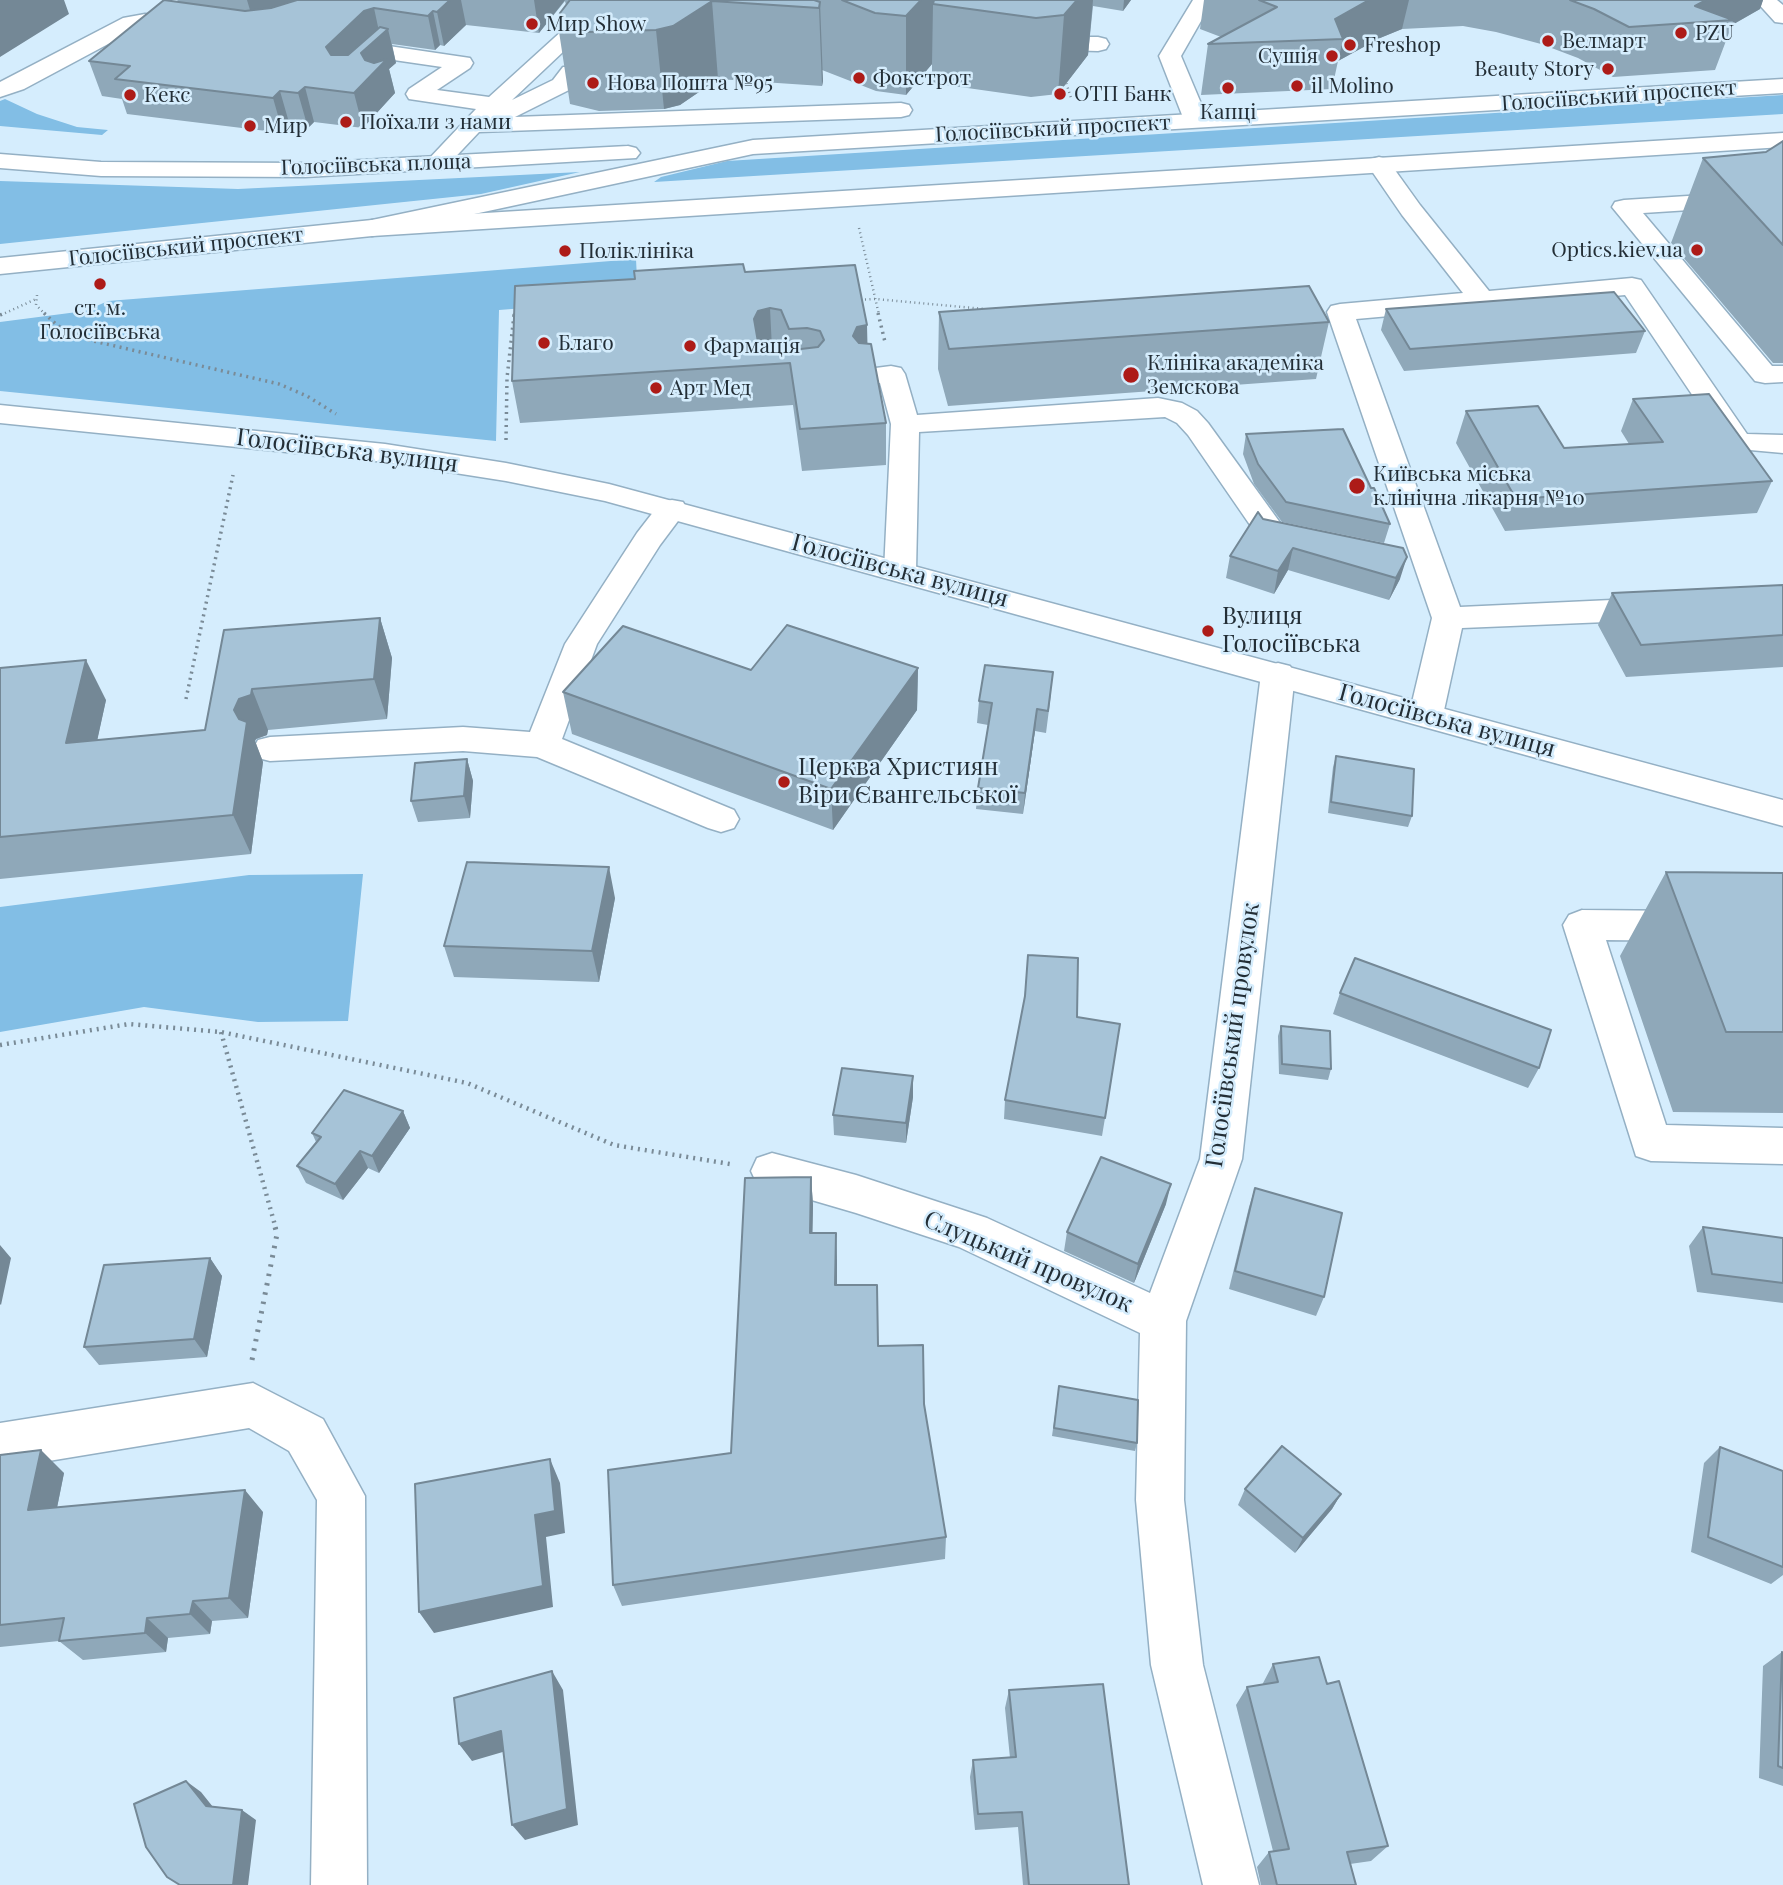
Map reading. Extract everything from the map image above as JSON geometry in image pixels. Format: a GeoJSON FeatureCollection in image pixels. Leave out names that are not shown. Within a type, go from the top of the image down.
{"type":"FeatureCollection","features":[{"type":"Feature","properties":{"kind":"main road"},"geometry":{"type":"LineString","coordinates":[[437,163],[472,125],[608,0]]}},
{"type":"Feature","properties":{"kind":"main road"},"geometry":{"type":"LineString","coordinates":[[1196,120],[1170,56],[1203,0]]}},
{"type":"Feature","properties":{"kind":"main road"},"geometry":{"type":"LineString","coordinates":[[1765,0],[1783,17]]}},
{"type":"Feature","properties":{"kind":"main road"},"geometry":{"type":"LineString","coordinates":[[0,90],[138,21],[218,30]]}},
{"type":"Feature","properties":{"kind":"main road"},"geometry":{"type":"LineString","coordinates":[[566,40],[593,37]]}},
{"type":"Feature","properties":{"kind":"main road"},"geometry":{"type":"LineString","coordinates":[[1015,44],[1098,44]]}},
{"type":"Feature","properties":{"kind":"main road"},"geometry":{"type":"LineString","coordinates":[[348,82],[382,52],[461,63],[416,94],[493,105]]}},
{"type":"Feature","properties":{"kind":"main road"},"geometry":{"type":"LineString","coordinates":[[401,72],[420,58]]}},
{"type":"Feature","properties":{"kind":"main road"},"geometry":{"type":"LineString","coordinates":[[472,125],[510,112],[561,85],[571,72]]}},
{"type":"Feature","properties":{"kind":"main road","name":"Голосіївський проспект"},"geometry":{"type":"LineString","coordinates":[[372,228],[753,147],[1783,86]]}},
{"type":"Feature","properties":{"kind":"main road"},"geometry":{"type":"LineString","coordinates":[[472,125],[901,110]]}},
{"type":"Feature","properties":{"kind":"main road","name":"Голосіївський проспект"},"geometry":{"type":"LineString","coordinates":[[0,266],[372,228],[1783,140]]}},
{"type":"Feature","properties":{"kind":"main road"},"geometry":{"type":"LineString","coordinates":[[1744,142],[1774,171]]}},
{"type":"Feature","properties":{"kind":"main road","name":"Голосіївська площа"},"geometry":{"type":"LineString","coordinates":[[0,162],[192,171],[305,170],[753,147]]}},
{"type":"Feature","properties":{"kind":"main road"},"geometry":{"type":"LineString","coordinates":[[1379,164],[1410,210],[1482,300]]}},
{"type":"Feature","properties":{"kind":"main road"},"geometry":{"type":"LineString","coordinates":[[1783,197],[1624,207],[1765,375],[1783,374]]}},
{"type":"Feature","properties":{"kind":"main road"},"geometry":{"type":"LineString","coordinates":[[1426,715],[1448,618],[1415,562],[1340,312],[1633,286],[1738,442],[1783,444]]}},
{"type":"Feature","properties":{"kind":"main road"},"geometry":{"type":"LineString","coordinates":[[870,376],[891,374],[905,424],[900,571]]}},
{"type":"Feature","properties":{"kind":"main road"},"geometry":{"type":"LineString","coordinates":[[905,424],[1148,408],[1172,409],[1187,417],[1198,429],[1270,531],[1323,542]]}},
{"type":"Feature","properties":{"kind":"main road","name":"Голосіївська вулиця"},"geometry":{"type":"LineString","coordinates":[[0,414],[371,451],[506,472],[609,493],[1783,813]]}},
{"type":"Feature","properties":{"kind":"main road"},"geometry":{"type":"LineString","coordinates":[[542,745],[581,644],[648,540],[672,509]]}},
{"type":"Feature","properties":{"kind":"main road"},"geometry":{"type":"LineString","coordinates":[[1448,618],[1685,608]]}},
{"type":"Feature","properties":{"kind":"main road","name":"Голосіївський провулок"},"geometry":{"type":"LineString","coordinates":[[1231,1885],[1177,1665],[1160,1500],[1163,1321],[1221,1158],[1278,674]]}},
{"type":"Feature","properties":{"kind":"main road"},"geometry":{"type":"LineString","coordinates":[[270,749],[463,739],[542,745],[721,819]]}},
{"type":"Feature","properties":{"kind":"main road"},"geometry":{"type":"LineString","coordinates":[[1727,927],[1582,925],[1651,1143],[1783,1146]]}},
{"type":"Feature","properties":{"kind":"main road","name":"Слуцький провулок"},"geometry":{"type":"LineString","coordinates":[[772,1171],[856,1194],[971,1233],[1163,1321]]}},
{"type":"Feature","properties":{"kind":"main road"},"geometry":{"type":"LineString","coordinates":[[0,1446],[253,1405],[306,1434],[341,1496],[339,1885]]}},
{"type":"Feature","properties":{"kind":"path"},"geometry":{"type":"LineString","coordinates":[[858,224],[879,313]]}},
{"type":"Feature","properties":{"kind":"path"},"geometry":{"type":"LineString","coordinates":[[37,290],[36,305],[58,326],[89,340],[279,384],[307,396],[343,420]]}},
{"type":"Feature","properties":{"kind":"path"},"geometry":{"type":"LineString","coordinates":[[0,315],[36,299]]}},
{"type":"Feature","properties":{"kind":"path"},"geometry":{"type":"LineString","coordinates":[[848,301],[876,299],[996,310]]}},
{"type":"Feature","properties":{"kind":"path"},"geometry":{"type":"LineString","coordinates":[[506,472],[507,378],[514,315],[527,314]]}},
{"type":"Feature","properties":{"kind":"path"},"geometry":{"type":"LineString","coordinates":[[186,699],[233,475]]}},
{"type":"Feature","properties":{"kind":"path"},"geometry":{"type":"LineString","coordinates":[[0,1045],[129,1024],[220,1032],[467,1083],[614,1145],[772,1171]]}},
{"type":"Feature","properties":{"kind":"path"},"geometry":{"type":"LineString","coordinates":[[220,1032],[277,1234],[257,1345]]}},
{"type":"Feature","properties":{"kind":"shaded area"},"geometry":{"type":"Polygon","coordinates":[[[1783,95],[1783,114],[654,182],[661,177],[727,161],[1783,95]]]}},
{"type":"Feature","properties":{"kind":"shaded area"},"geometry":{"type":"Polygon","coordinates":[[[5,99],[37,114],[77,127],[108,130],[102,135],[0,126],[0,101],[5,99]]]}},
{"type":"Feature","properties":{"kind":"shaded area"},"geometry":{"type":"Polygon","coordinates":[[[580,172],[481,194],[0,244],[0,181],[238,189],[580,172]]]}},
{"type":"Feature","properties":{"kind":"shaded area"},"geometry":{"type":"Polygon","coordinates":[[[636,259],[638,299],[499,310],[496,441],[0,391],[0,322],[85,311],[108,301],[636,259]]]}},
{"type":"Feature","properties":{"kind":"shaded area"},"geometry":{"type":"Polygon","coordinates":[[[363,874],[348,1021],[258,1022],[144,1007],[0,1032],[0,907],[249,875],[363,874]]]}},
{"type":"Feature","properties":{"kind":"building"},"geometry":{"type":"Polygon","coordinates":[[[164,0],[245,11],[271,8],[297,0],[450,0],[428,16],[374,8],[364,11],[326,47],[331,55],[348,55],[380,27],[388,29],[361,53],[365,60],[374,63],[387,59],[354,93],[305,87],[298,93],[280,91],[273,98],[115,79],[130,66],[89,61],[164,0]]]}},
{"type":"Feature","properties":{"kind":"building"},"geometry":{"type":"Polygon","coordinates":[[[570,0],[814,0],[820,2],[819,8],[712,1],[673,26],[656,30],[588,32],[558,25],[560,13],[570,0]]]}},
{"type":"Feature","properties":{"kind":"building"},"geometry":{"type":"Polygon","coordinates":[[[842,0],[921,0],[906,16],[875,13],[842,0]]]}},
{"type":"Feature","properties":{"kind":"building"},"geometry":{"type":"Polygon","coordinates":[[[934,0],[1077,0],[1064,15],[1036,18],[933,4],[934,0]]]}},
{"type":"Feature","properties":{"kind":"building"},"geometry":{"type":"Polygon","coordinates":[[[1259,0],[1369,0],[1335,19],[1343,39],[1208,44],[1277,7],[1259,0]]]}},
{"type":"Feature","properties":{"kind":"building"},"geometry":{"type":"Polygon","coordinates":[[[1570,0],[1706,0],[1695,6],[1733,20],[1629,27],[1570,0]]]}},
{"type":"Feature","properties":{"kind":"building"},"geometry":{"type":"Polygon","coordinates":[[[1783,141],[1783,245],[1703,158],[1766,152],[1783,141]]]}},
{"type":"Feature","properties":{"kind":"building"},"geometry":{"type":"Polygon","coordinates":[[[743,264],[745,272],[855,265],[867,325],[857,327],[853,336],[859,343],[871,344],[886,423],[800,429],[790,363],[512,381],[515,286],[635,279],[634,271],[743,264]],[[770,308],[758,311],[754,319],[762,349],[775,352],[818,347],[824,340],[820,331],[807,328],[789,329],[781,310],[770,308]]]}},
{"type":"Feature","properties":{"kind":"building"},"geometry":{"type":"Polygon","coordinates":[[[1309,286],[1329,322],[949,349],[939,312],[1309,286]]]}},
{"type":"Feature","properties":{"kind":"building"},"geometry":{"type":"Polygon","coordinates":[[[1614,292],[1645,331],[1410,349],[1386,309],[1614,292]]]}},
{"type":"Feature","properties":{"kind":"building"},"geometry":{"type":"Polygon","coordinates":[[[1709,394],[1772,481],[1516,499],[1466,411],[1538,406],[1564,448],[1663,442],[1633,399],[1709,394]]]}},
{"type":"Feature","properties":{"kind":"building"},"geometry":{"type":"Polygon","coordinates":[[[1343,429],[1390,524],[1286,502],[1258,464],[1246,434],[1343,429]]]}},
{"type":"Feature","properties":{"kind":"building"},"geometry":{"type":"Polygon","coordinates":[[[1258,512],[1263,519],[1403,548],[1407,557],[1396,578],[1293,548],[1278,571],[1230,556],[1258,512]]]}},
{"type":"Feature","properties":{"kind":"building"},"geometry":{"type":"Polygon","coordinates":[[[1783,585],[1783,635],[1641,645],[1612,593],[1783,585]]]}},
{"type":"Feature","properties":{"kind":"building"},"geometry":{"type":"Polygon","coordinates":[[[380,618],[374,679],[252,689],[251,695],[239,699],[234,710],[239,719],[247,722],[233,815],[0,837],[0,668],[86,660],[66,743],[205,730],[224,630],[380,618]]]}},
{"type":"Feature","properties":{"kind":"building"},"geometry":{"type":"Polygon","coordinates":[[[787,625],[918,668],[831,789],[563,692],[623,626],[751,670],[787,625]]]}},
{"type":"Feature","properties":{"kind":"building"},"geometry":{"type":"Polygon","coordinates":[[[985,665],[1053,672],[1048,711],[1037,709],[1025,793],[978,788],[992,703],[979,701],[985,665]]]}},
{"type":"Feature","properties":{"kind":"building"},"geometry":{"type":"Polygon","coordinates":[[[1336,756],[1414,769],[1412,816],[1331,802],[1336,756]]]}},
{"type":"Feature","properties":{"kind":"building"},"geometry":{"type":"Polygon","coordinates":[[[467,759],[464,796],[411,801],[415,763],[467,759]]]}},
{"type":"Feature","properties":{"kind":"building"},"geometry":{"type":"Polygon","coordinates":[[[467,862],[609,867],[592,951],[444,946],[467,862]]]}},
{"type":"Feature","properties":{"kind":"building"},"geometry":{"type":"Polygon","coordinates":[[[1666,872],[1783,873],[1783,1032],[1726,1032],[1666,872]]]}},
{"type":"Feature","properties":{"kind":"building"},"geometry":{"type":"Polygon","coordinates":[[[1028,955],[1078,958],[1077,1017],[1120,1024],[1105,1118],[1005,1100],[1025,996],[1028,955]]]}},
{"type":"Feature","properties":{"kind":"building"},"geometry":{"type":"Polygon","coordinates":[[[1355,958],[1551,1030],[1539,1068],[1340,993],[1355,958]]]}},
{"type":"Feature","properties":{"kind":"building"},"geometry":{"type":"Polygon","coordinates":[[[1281,1026],[1330,1031],[1331,1069],[1282,1064],[1281,1026]]]}},
{"type":"Feature","properties":{"kind":"building"},"geometry":{"type":"Polygon","coordinates":[[[842,1068],[913,1076],[906,1123],[833,1115],[842,1068]]]}},
{"type":"Feature","properties":{"kind":"building"},"geometry":{"type":"Polygon","coordinates":[[[344,1090],[403,1111],[372,1156],[360,1151],[335,1184],[297,1166],[321,1137],[312,1133],[344,1090]]]}},
{"type":"Feature","properties":{"kind":"building"},"geometry":{"type":"Polygon","coordinates":[[[1101,1157],[1171,1184],[1138,1264],[1067,1232],[1101,1157]]]}},
{"type":"Feature","properties":{"kind":"building"},"geometry":{"type":"Polygon","coordinates":[[[811,1177],[810,1233],[836,1233],[835,1285],[877,1285],[878,1346],[923,1345],[924,1404],[946,1537],[613,1585],[608,1470],[731,1453],[745,1178],[811,1177]]]}},
{"type":"Feature","properties":{"kind":"building"},"geometry":{"type":"Polygon","coordinates":[[[1255,1188],[1342,1213],[1324,1297],[1235,1271],[1255,1188]]]}},
{"type":"Feature","properties":{"kind":"building"},"geometry":{"type":"Polygon","coordinates":[[[1703,1227],[1783,1238],[1783,1283],[1712,1274],[1703,1227]]]}},
{"type":"Feature","properties":{"kind":"building"},"geometry":{"type":"Polygon","coordinates":[[[210,1258],[194,1339],[84,1347],[104,1265],[210,1258]]]}},
{"type":"Feature","properties":{"kind":"building"},"geometry":{"type":"Polygon","coordinates":[[[1059,1386],[1138,1400],[1137,1443],[1054,1428],[1059,1386]]]}},
{"type":"Feature","properties":{"kind":"building"},"geometry":{"type":"Polygon","coordinates":[[[1282,1446],[1341,1494],[1303,1538],[1245,1489],[1282,1446]]]}},
{"type":"Feature","properties":{"kind":"building"},"geometry":{"type":"Polygon","coordinates":[[[1720,1447],[1783,1471],[1783,1567],[1708,1537],[1720,1447]]]}},
{"type":"Feature","properties":{"kind":"building"},"geometry":{"type":"Polygon","coordinates":[[[41,1450],[28,1510],[245,1490],[229,1598],[193,1601],[190,1614],[147,1618],[145,1633],[59,1641],[64,1618],[0,1625],[0,1455],[41,1450]]]}},
{"type":"Feature","properties":{"kind":"building"},"geometry":{"type":"Polygon","coordinates":[[[550,1459],[555,1511],[535,1515],[543,1586],[419,1612],[415,1484],[550,1459]]]}},
{"type":"Feature","properties":{"kind":"building"},"geometry":{"type":"Polygon","coordinates":[[[1783,1653],[1783,1768],[1778,1766],[1783,1653]]]}},
{"type":"Feature","properties":{"kind":"building"},"geometry":{"type":"Polygon","coordinates":[[[1319,1657],[1327,1684],[1339,1681],[1388,1846],[1347,1852],[1356,1885],[1277,1885],[1269,1852],[1289,1849],[1247,1687],[1278,1682],[1273,1664],[1319,1657]]]}},
{"type":"Feature","properties":{"kind":"building"},"geometry":{"type":"Polygon","coordinates":[[[552,1671],[567,1809],[512,1825],[501,1731],[459,1744],[454,1698],[552,1671]]]}},
{"type":"Feature","properties":{"kind":"building"},"geometry":{"type":"Polygon","coordinates":[[[1103,1684],[1129,1885],[1029,1885],[1022,1812],[978,1814],[973,1760],[1016,1757],[1009,1690],[1103,1684]]]}},
{"type":"Feature","properties":{"kind":"building"},"geometry":{"type":"Polygon","coordinates":[[[186,1781],[206,1806],[242,1810],[233,1885],[180,1885],[167,1877],[146,1847],[134,1804],[186,1781]]]}},
{"type":"Feature","properties":{"kind":"place","name":"Мир Show"},"geometry":{"type":"Point","coordinates":[532,24]}},
{"type":"Feature","properties":{"kind":"place","name":"PZU"},"geometry":{"type":"Point","coordinates":[1681,33]}},
{"type":"Feature","properties":{"kind":"place","name":"Велмарт"},"geometry":{"type":"Point","coordinates":[1548,41]}},
{"type":"Feature","properties":{"kind":"place","name":"Freshop"},"geometry":{"type":"Point","coordinates":[1350,45]}},
{"type":"Feature","properties":{"kind":"place","name":"Сушія"},"geometry":{"type":"Point","coordinates":[1332,56]}},
{"type":"Feature","properties":{"kind":"place","name":"Beauty Story"},"geometry":{"type":"Point","coordinates":[1608,69]}},
{"type":"Feature","properties":{"kind":"place","name":"Фокстрот"},"geometry":{"type":"Point","coordinates":[859,78]}},
{"type":"Feature","properties":{"kind":"place","name":"Нова Пошта №95"},"geometry":{"type":"Point","coordinates":[593,83]}},
{"type":"Feature","properties":{"kind":"place","name":"il Molino"},"geometry":{"type":"Point","coordinates":[1297,86]}},
{"type":"Feature","properties":{"kind":"place","name":"Капці"},"geometry":{"type":"Point","coordinates":[1228,88]}},
{"type":"Feature","properties":{"kind":"place","name":"ОТП Банк"},"geometry":{"type":"Point","coordinates":[1060,94]}},
{"type":"Feature","properties":{"kind":"place","name":"Кекс"},"geometry":{"type":"Point","coordinates":[130,95]}},
{"type":"Feature","properties":{"kind":"place","name":"Поїхали з нами"},"geometry":{"type":"Point","coordinates":[346,122]}},
{"type":"Feature","properties":{"kind":"place","name":"Мир"},"geometry":{"type":"Point","coordinates":[250,126]}},
{"type":"Feature","properties":{"kind":"place","name":"Optics.kiev.ua"},"geometry":{"type":"Point","coordinates":[1697,250]}},
{"type":"Feature","properties":{"kind":"place","name":"Поліклініка"},"geometry":{"type":"Point","coordinates":[565,251]}},
{"type":"Feature","properties":{"kind":"place","name":"ст. м. Голосіївська"},"geometry":{"type":"Point","coordinates":[100,284]}},
{"type":"Feature","properties":{"kind":"place","name":"Благо"},"geometry":{"type":"Point","coordinates":[544,343]}},
{"type":"Feature","properties":{"kind":"place","name":"Фармація"},"geometry":{"type":"Point","coordinates":[690,346]}},
{"type":"Feature","properties":{"kind":"place","name":"Клініка академіка Земскова"},"geometry":{"type":"Point","coordinates":[1131,375]}},
{"type":"Feature","properties":{"kind":"place","name":"Арт Мед"},"geometry":{"type":"Point","coordinates":[656,388]}},
{"type":"Feature","properties":{"kind":"place","name":"Київська міська клінічна лікарня №10"},"geometry":{"type":"Point","coordinates":[1357,486]}},
{"type":"Feature","properties":{"kind":"place","name":"Вулиця Голосіївська"},"geometry":{"type":"Point","coordinates":[1208,631]}},
{"type":"Feature","properties":{"kind":"place","name":"Церква Християн Віри Євангельської"},"geometry":{"type":"Point","coordinates":[784,782]}}]}
